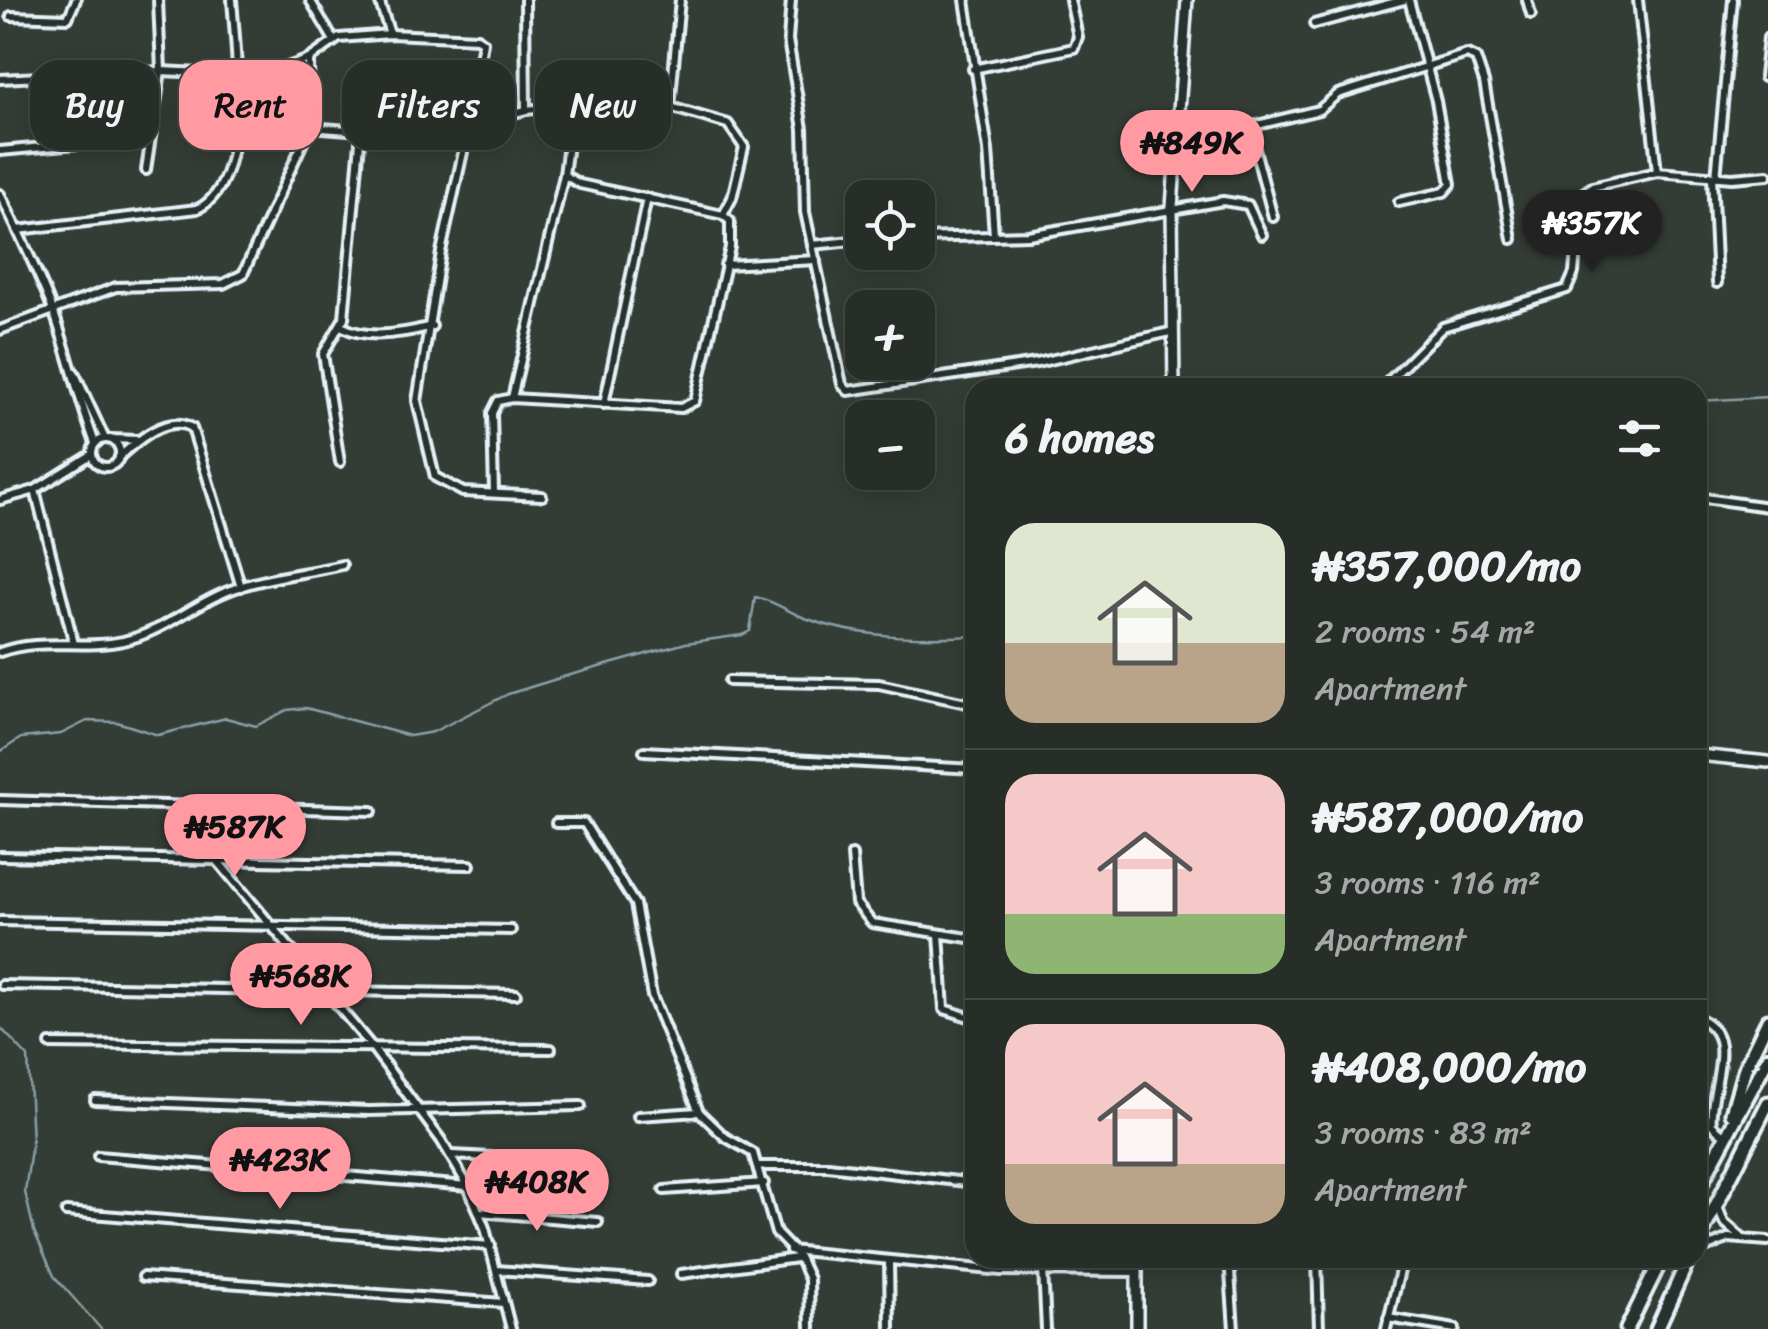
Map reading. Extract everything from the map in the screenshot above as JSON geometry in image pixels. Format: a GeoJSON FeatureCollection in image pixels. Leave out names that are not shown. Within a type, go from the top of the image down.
{"type":"FeatureCollection","features":[{"type":"Feature","properties":{"kind":"highway"},"geometry":{"type":"LineString","coordinates":[[1726,1133],[1745,1068],[1768,1020]]}},
{"type":"Feature","properties":{"kind":"highway"},"geometry":{"type":"LineString","coordinates":[[1707,1171],[1768,1058]]}},
{"type":"Feature","properties":{"kind":"highway"},"geometry":{"type":"LineString","coordinates":[[1707,1222],[1768,1103]]}},
{"type":"Feature","properties":{"kind":"highway"},"geometry":{"type":"LineString","coordinates":[[1750,1137],[1768,1119]]}},
{"type":"Feature","properties":{"kind":"highway"},"geometry":{"type":"LineString","coordinates":[[1627,1329],[1657,1268]]}},
{"type":"Feature","properties":{"kind":"highway"},"geometry":{"type":"LineString","coordinates":[[1656,1329],[1685,1268]]}},
{"type":"Feature","properties":{"kind":"street"},"geometry":{"type":"LineString","coordinates":[[11,16],[68,18],[76,0]]}},
{"type":"Feature","properties":{"kind":"street"},"geometry":{"type":"LineString","coordinates":[[146,170],[161,71],[158,0]]}},
{"type":"Feature","properties":{"kind":"street"},"geometry":{"type":"LineString","coordinates":[[232,0],[236,60]]}},
{"type":"Feature","properties":{"kind":"street"},"geometry":{"type":"LineString","coordinates":[[310,0],[333,40]]}},
{"type":"Feature","properties":{"kind":"street"},"geometry":{"type":"LineString","coordinates":[[379,0],[390,34]]}},
{"type":"Feature","properties":{"kind":"street"},"geometry":{"type":"LineString","coordinates":[[526,0],[526,110]]}},
{"type":"Feature","properties":{"kind":"street"},"geometry":{"type":"LineString","coordinates":[[671,97],[680,0]]}},
{"type":"Feature","properties":{"kind":"street"},"geometry":{"type":"LineString","coordinates":[[790,0],[788,40],[803,129],[805,212],[842,384],[848,391],[1036,363],[1174,331]]}},
{"type":"Feature","properties":{"kind":"street"},"geometry":{"type":"LineString","coordinates":[[965,0],[972,69],[988,150],[994,235]]}},
{"type":"Feature","properties":{"kind":"street"},"geometry":{"type":"LineString","coordinates":[[972,69],[1074,48],[1078,37],[1070,0]]}},
{"type":"Feature","properties":{"kind":"street"},"geometry":{"type":"LineString","coordinates":[[1174,378],[1172,207],[1187,0]]}},
{"type":"Feature","properties":{"kind":"street"},"geometry":{"type":"LineString","coordinates":[[1314,24],[1407,0],[1428,66],[1450,188],[1399,202]]}},
{"type":"Feature","properties":{"kind":"street"},"geometry":{"type":"LineString","coordinates":[[1527,0],[1531,14]]}},
{"type":"Feature","properties":{"kind":"street"},"geometry":{"type":"LineString","coordinates":[[1638,0],[1657,172]]}},
{"type":"Feature","properties":{"kind":"street"},"geometry":{"type":"LineString","coordinates":[[1716,283],[1714,177],[1733,0]]}},
{"type":"Feature","properties":{"kind":"street"},"geometry":{"type":"LineString","coordinates":[[310,59],[333,40],[390,34],[483,42],[480,60]]}},
{"type":"Feature","properties":{"kind":"street"},"geometry":{"type":"LineString","coordinates":[[1764,76],[1768,38]]}},
{"type":"Feature","properties":{"kind":"street"},"geometry":{"type":"LineString","coordinates":[[1272,217],[1249,127],[1319,110],[1338,94],[1467,54],[1476,58],[1512,240]]}},
{"type":"Feature","properties":{"kind":"street"},"geometry":{"type":"LineString","coordinates":[[0,80],[179,72]]}},
{"type":"Feature","properties":{"kind":"street"},"geometry":{"type":"LineString","coordinates":[[494,493],[492,413],[498,401],[512,398],[682,408],[695,401],[732,232],[723,215],[743,154],[735,128],[671,108]]}},
{"type":"Feature","properties":{"kind":"street"},"geometry":{"type":"LineString","coordinates":[[515,113],[535,109]]}},
{"type":"Feature","properties":{"kind":"street"},"geometry":{"type":"LineString","coordinates":[[0,151],[30,148]]}},
{"type":"Feature","properties":{"kind":"street"},"geometry":{"type":"LineString","coordinates":[[18,230],[197,209],[208,204],[224,182],[232,150]]}},
{"type":"Feature","properties":{"kind":"street"},"geometry":{"type":"LineString","coordinates":[[0,330],[116,287],[223,284],[236,278],[252,259],[300,150]]}},
{"type":"Feature","properties":{"kind":"street"},"geometry":{"type":"LineString","coordinates":[[340,462],[323,354],[343,327],[359,150]]}},
{"type":"Feature","properties":{"kind":"street"},"geometry":{"type":"LineString","coordinates":[[463,150],[444,234],[417,401],[432,468],[435,478],[450,488],[542,496]]}},
{"type":"Feature","properties":{"kind":"street"},"geometry":{"type":"LineString","coordinates":[[512,398],[567,150]]}},
{"type":"Feature","properties":{"kind":"street"},"geometry":{"type":"LineString","coordinates":[[1392,378],[1443,327],[1567,290],[1574,273],[1582,193],[1606,182],[1657,172],[1714,177],[1768,175]]}},
{"type":"Feature","properties":{"kind":"street"},"geometry":{"type":"LineString","coordinates":[[564,175],[580,184],[723,215]]}},
{"type":"Feature","properties":{"kind":"street"},"geometry":{"type":"LineString","coordinates":[[0,194],[4,214],[18,230],[54,312],[73,371],[72,383],[96,443],[92,455],[78,466],[36,490],[0,500]]}},
{"type":"Feature","properties":{"kind":"street"},"geometry":{"type":"LineString","coordinates":[[604,404],[646,198]]}},
{"type":"Feature","properties":{"kind":"street"},"geometry":{"type":"LineString","coordinates":[[935,237],[1060,231],[1172,207],[1242,202],[1248,205],[1262,235]]}},
{"type":"Feature","properties":{"kind":"street"},"geometry":{"type":"LineString","coordinates":[[812,245],[845,242]]}},
{"type":"Feature","properties":{"kind":"street"},"geometry":{"type":"LineString","coordinates":[[725,265],[816,260]]}},
{"type":"Feature","properties":{"kind":"street"},"geometry":{"type":"LineString","coordinates":[[343,327],[357,333],[409,332],[432,326]]}},
{"type":"Feature","properties":{"kind":"street"},"geometry":{"type":"LineString","coordinates":[[73,371],[80,377],[107,439],[117,444],[120,457]]}},
{"type":"Feature","properties":{"kind":"street"},"geometry":{"type":"LineString","coordinates":[[78,466],[111,466],[140,440],[168,424],[182,422],[192,428],[241,587]]}},
{"type":"Feature","properties":{"kind":"street"},"geometry":{"type":"LineString","coordinates":[[96,443],[107,439],[140,440]]}},
{"type":"Feature","properties":{"kind":"street"},"geometry":{"type":"LineString","coordinates":[[92,455],[98,466]]}},
{"type":"Feature","properties":{"kind":"street"},"geometry":{"type":"LineString","coordinates":[[36,490],[74,644]]}},
{"type":"Feature","properties":{"kind":"street"},"geometry":{"type":"LineString","coordinates":[[1707,498],[1768,507]]}},
{"type":"Feature","properties":{"kind":"street"},"geometry":{"type":"LineString","coordinates":[[0,652],[41,641],[74,644],[123,640],[168,627],[207,601],[241,587],[342,565]]}},
{"type":"Feature","properties":{"kind":"street"},"geometry":{"type":"LineString","coordinates":[[729,680],[879,684],[965,704]]}},
{"type":"Feature","properties":{"kind":"street"},"geometry":{"type":"LineString","coordinates":[[644,752],[965,768]]}},
{"type":"Feature","properties":{"kind":"street"},"geometry":{"type":"LineString","coordinates":[[1707,755],[1768,762]]}},
{"type":"Feature","properties":{"kind":"street"},"geometry":{"type":"LineString","coordinates":[[0,800],[372,810]]}},
{"type":"Feature","properties":{"kind":"street"},"geometry":{"type":"LineString","coordinates":[[172,806],[372,1047],[450,1155],[468,1186],[491,1246],[511,1329]]}},
{"type":"Feature","properties":{"kind":"street"},"geometry":{"type":"LineString","coordinates":[[556,823],[584,824],[636,904],[652,996],[699,1112],[725,1137],[753,1153],[776,1233],[799,1258],[809,1279],[810,1329]]}},
{"type":"Feature","properties":{"kind":"street"},"geometry":{"type":"LineString","coordinates":[[852,855],[856,903],[862,916],[885,926],[965,937]]}},
{"type":"Feature","properties":{"kind":"street"},"geometry":{"type":"LineString","coordinates":[[0,856],[470,864]]}},
{"type":"Feature","properties":{"kind":"street"},"geometry":{"type":"LineString","coordinates":[[0,921],[511,930]]}},
{"type":"Feature","properties":{"kind":"street"},"geometry":{"type":"LineString","coordinates":[[939,934],[944,1009],[965,1016]]}},
{"type":"Feature","properties":{"kind":"street"},"geometry":{"type":"LineString","coordinates":[[2,985],[320,987],[516,994]]}},
{"type":"Feature","properties":{"kind":"street"},"geometry":{"type":"LineString","coordinates":[[1707,1021],[1718,1038],[1721,1070],[1710,1116],[1712,1125],[1726,1133]]}},
{"type":"Feature","properties":{"kind":"street"},"geometry":{"type":"LineString","coordinates":[[50,1044],[551,1049]]}},
{"type":"Feature","properties":{"kind":"street"},"geometry":{"type":"LineString","coordinates":[[95,1100],[369,1111],[581,1106]]}},
{"type":"Feature","properties":{"kind":"street"},"geometry":{"type":"LineString","coordinates":[[638,1116],[699,1112]]}},
{"type":"Feature","properties":{"kind":"street"},"geometry":{"type":"LineString","coordinates":[[450,1155],[584,1162]]}},
{"type":"Feature","properties":{"kind":"street"},"geometry":{"type":"LineString","coordinates":[[98,1156],[468,1186]]}},
{"type":"Feature","properties":{"kind":"street"},"geometry":{"type":"LineString","coordinates":[[759,1166],[828,1166],[965,1182]]}},
{"type":"Feature","properties":{"kind":"street"},"geometry":{"type":"LineString","coordinates":[[664,1190],[764,1183]]}},
{"type":"Feature","properties":{"kind":"street"},"geometry":{"type":"LineString","coordinates":[[1716,1202],[1724,1222],[1742,1238]]}},
{"type":"Feature","properties":{"kind":"street"},"geometry":{"type":"LineString","coordinates":[[66,1212],[491,1246]]}},
{"type":"Feature","properties":{"kind":"street"},"geometry":{"type":"LineString","coordinates":[[479,1212],[598,1222]]}},
{"type":"Feature","properties":{"kind":"street"},"geometry":{"type":"LineString","coordinates":[[1707,1250],[1742,1238],[1768,1241]]}},
{"type":"Feature","properties":{"kind":"street"},"geometry":{"type":"LineString","coordinates":[[789,1250],[965,1268]]}},
{"type":"Feature","properties":{"kind":"street"},"geometry":{"type":"LineString","coordinates":[[682,1274],[799,1258]]}},
{"type":"Feature","properties":{"kind":"street"},"geometry":{"type":"LineString","coordinates":[[889,1261],[890,1329]]}},
{"type":"Feature","properties":{"kind":"street"},"geometry":{"type":"LineString","coordinates":[[967,1268],[1138,1272]]}},
{"type":"Feature","properties":{"kind":"street"},"geometry":{"type":"LineString","coordinates":[[1137,1329],[1138,1268]]}},
{"type":"Feature","properties":{"kind":"street"},"geometry":{"type":"LineString","coordinates":[[1230,1268],[1234,1329]]}},
{"type":"Feature","properties":{"kind":"street"},"geometry":{"type":"LineString","coordinates":[[1317,1268],[1319,1329]]}},
{"type":"Feature","properties":{"kind":"street"},"geometry":{"type":"LineString","coordinates":[[1386,1329],[1400,1268]]}},
{"type":"Feature","properties":{"kind":"street"},"geometry":{"type":"LineString","coordinates":[[1043,1269],[1046,1329]]}},
{"type":"Feature","properties":{"kind":"street"},"geometry":{"type":"LineString","coordinates":[[496,1270],[648,1281]]}},
{"type":"Feature","properties":{"kind":"street"},"geometry":{"type":"LineString","coordinates":[[143,1277],[504,1303]]}},
{"type":"Feature","properties":{"kind":"street"},"geometry":{"type":"LineString","coordinates":[[1388,1318],[1455,1329]]}},
{"type":"Feature","properties":{"kind":"waterway"},"geometry":{"type":"LineString","coordinates":[[1707,400],[1768,397]]}},
{"type":"Feature","properties":{"kind":"waterway"},"geometry":{"type":"LineString","coordinates":[[0,752],[21,738],[61,734],[87,721],[117,722],[158,735],[226,718],[256,726],[287,710],[306,708],[410,736],[433,732],[508,694],[686,643],[742,635],[750,631],[755,597],[846,630],[911,637],[965,636]]}},
{"type":"Feature","properties":{"kind":"waterway"},"geometry":{"type":"LineString","coordinates":[[0,1027],[28,1057],[32,1142],[25,1192],[34,1231],[54,1276],[101,1329]]}}]}
